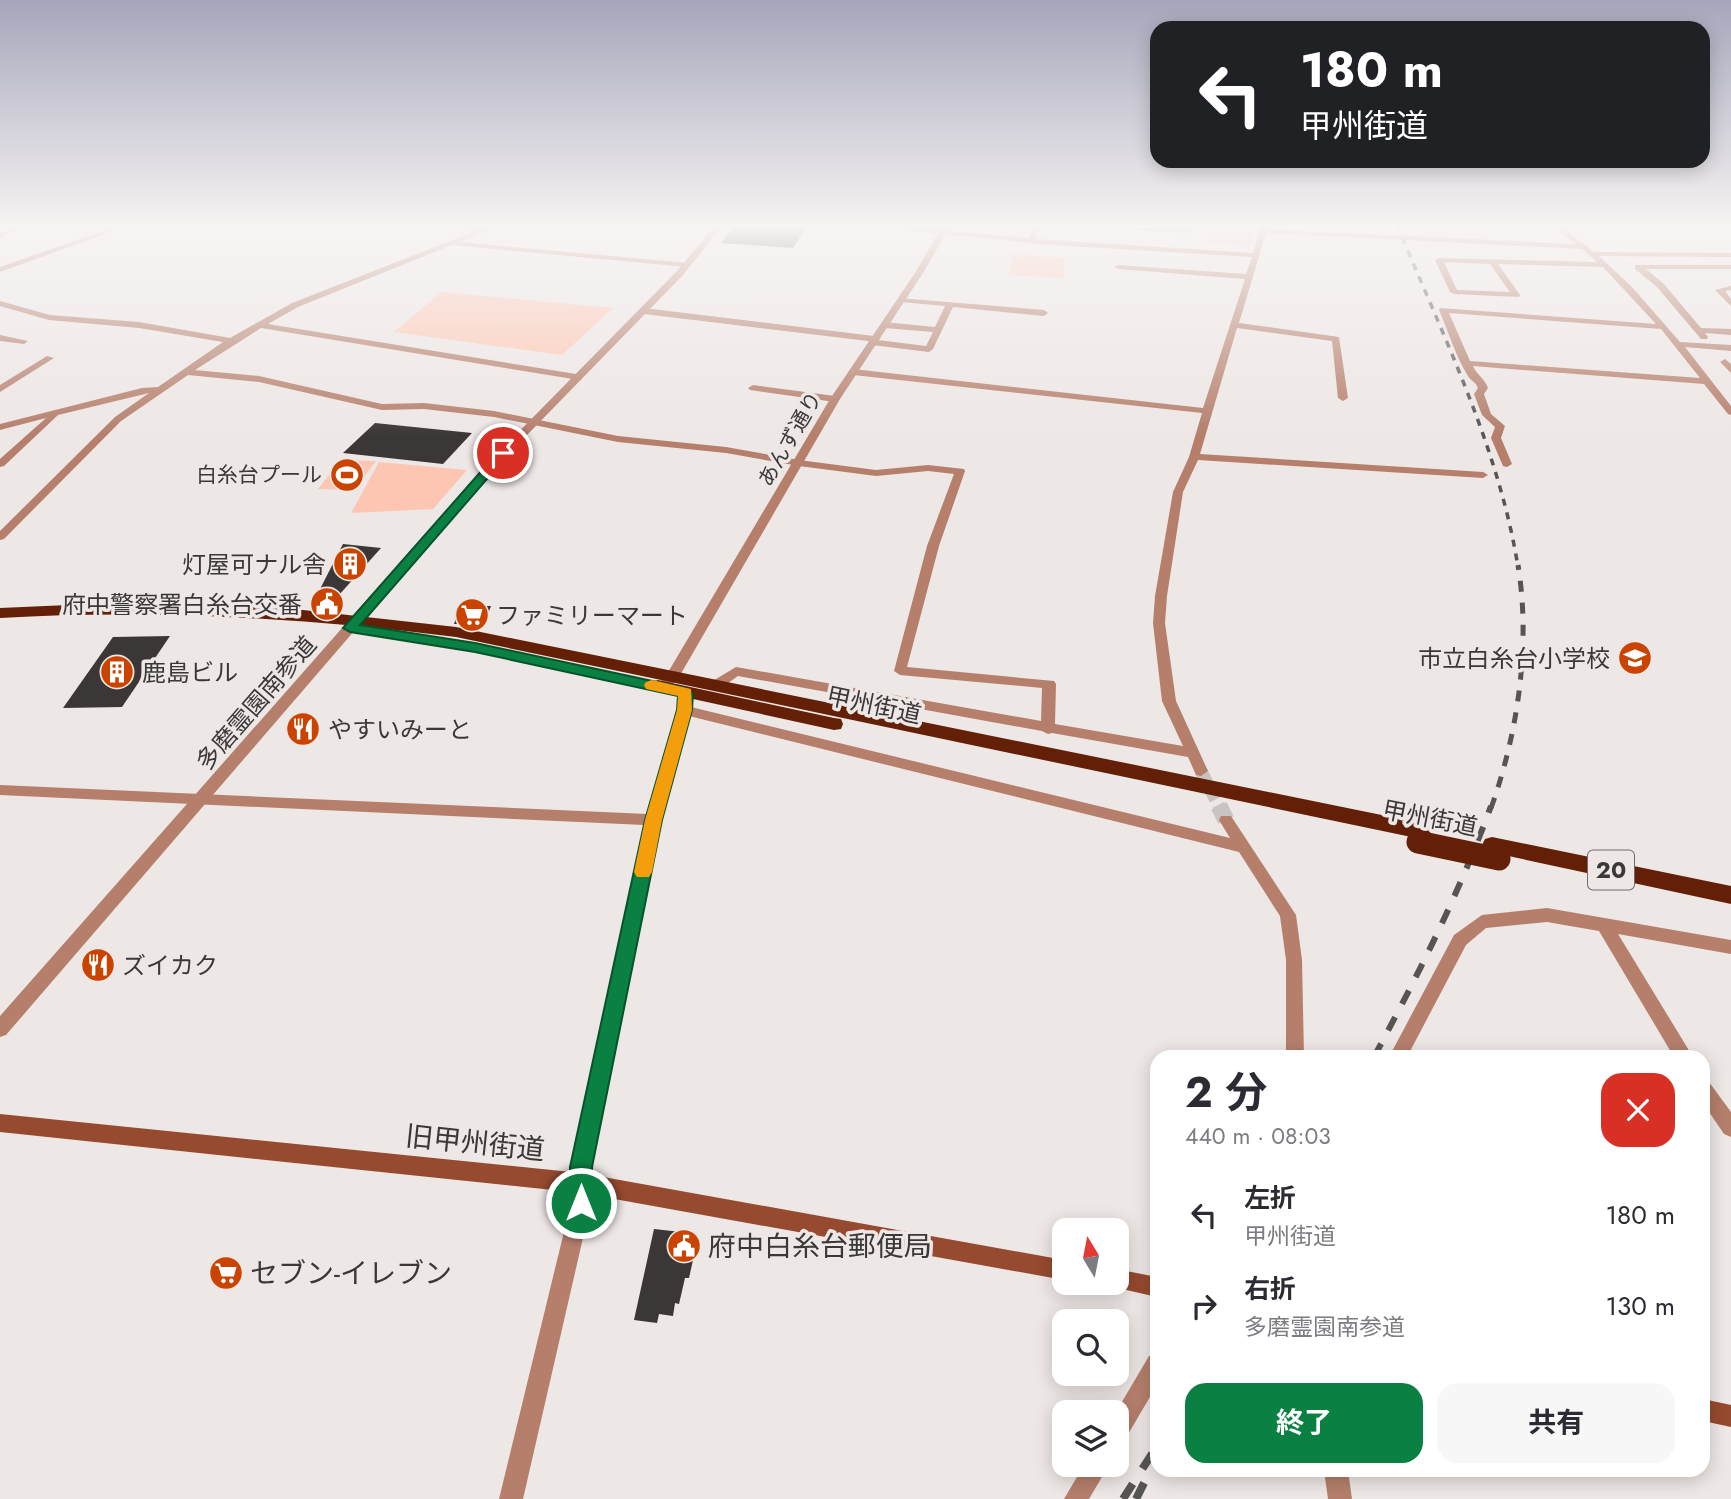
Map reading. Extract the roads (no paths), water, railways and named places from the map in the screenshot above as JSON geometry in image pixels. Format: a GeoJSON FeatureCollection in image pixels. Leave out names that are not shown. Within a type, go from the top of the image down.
{"type":"FeatureCollection","features":[{"type":"Feature","properties":{"kind":"highway","name":"甲州街道"},"geometry":{"type":"LineString","coordinates":[[0,613],[131,607],[353,623],[475,648],[664,681],[716,685],[1495,852],[1731,908]]}},
{"type":"Feature","properties":{"kind":"highway","name":"甲州街道"},"geometry":{"type":"LineString","coordinates":[[0,622],[121,617],[353,623]]}},
{"type":"Feature","properties":{"kind":"highway","name":"甲州街道"},"geometry":{"type":"LineString","coordinates":[[664,681],[685,702],[1420,836]]}},
{"type":"Feature","properties":{"kind":"highway","name":"甲州街道"},"geometry":{"type":"LineString","coordinates":[[1495,852],[1731,895]]}},
{"type":"Feature","properties":{"kind":"main road","name":"旧甲州街道"},"geometry":{"type":"LineString","coordinates":[[0,1123],[581,1183],[1052,1267]]}},
{"type":"Feature","properties":{"kind":"main road"},"geometry":{"type":"LineString","coordinates":[[1129,1282],[1150,1286]]}},
{"type":"Feature","properties":{"kind":"main road"},"geometry":{"type":"LineString","coordinates":[[1710,1412],[1731,1416]]}},
{"type":"Feature","properties":{"kind":"street"},"geometry":{"type":"LineString","coordinates":[[0,537],[118,419],[231,341],[318,295]]}},
{"type":"Feature","properties":{"kind":"street","name":"多磨霊園南参道"},"geometry":{"type":"LineString","coordinates":[[0,1029],[488,469],[659,295]]}},
{"type":"Feature","properties":{"kind":"street","name":"あんず通り"},"geometry":{"type":"LineString","coordinates":[[664,681],[799,463],[835,399],[904,295]]}},
{"type":"Feature","properties":{"kind":"street"},"geometry":{"type":"LineString","coordinates":[[1201,771],[1169,701],[1159,623],[1178,492],[1194,457],[1243,295]]}},
{"type":"Feature","properties":{"kind":"street"},"geometry":{"type":"LineString","coordinates":[[1638,295],[1731,412]]}},
{"type":"Feature","properties":{"kind":"street"},"geometry":{"type":"LineString","coordinates":[[1668,295],[1712,346]]}},
{"type":"Feature","properties":{"kind":"street"},"geometry":{"type":"LineString","coordinates":[[901,300],[1044,313]]}},
{"type":"Feature","properties":{"kind":"street"},"geometry":{"type":"LineString","coordinates":[[0,303],[49,317],[129,324],[231,341]]}},
{"type":"Feature","properties":{"kind":"street"},"geometry":{"type":"LineString","coordinates":[[644,311],[929,349],[950,305]]}},
{"type":"Feature","properties":{"kind":"street"},"geometry":{"type":"LineString","coordinates":[[1507,464],[1496,438],[1500,426],[1487,415],[1479,394],[1483,388],[1481,382],[1473,377],[1443,310],[1663,327]]}},
{"type":"Feature","properties":{"kind":"street"},"geometry":{"type":"LineString","coordinates":[[1234,324],[1336,339],[1343,398]]}},
{"type":"Feature","properties":{"kind":"street"},"geometry":{"type":"LineString","coordinates":[[259,325],[579,377]]}},
{"type":"Feature","properties":{"kind":"street"},"geometry":{"type":"LineString","coordinates":[[884,325],[937,330]]}},
{"type":"Feature","properties":{"kind":"street"},"geometry":{"type":"LineString","coordinates":[[1698,330],[1731,332]]}},
{"type":"Feature","properties":{"kind":"street"},"geometry":{"type":"LineString","coordinates":[[0,338],[24,341]]}},
{"type":"Feature","properties":{"kind":"street"},"geometry":{"type":"LineString","coordinates":[[1676,344],[1731,348]]}},
{"type":"Feature","properties":{"kind":"street"},"geometry":{"type":"LineString","coordinates":[[0,390],[50,358]]}},
{"type":"Feature","properties":{"kind":"street"},"geometry":{"type":"LineString","coordinates":[[1731,362],[1724,362],[1731,369]]}},
{"type":"Feature","properties":{"kind":"street"},"geometry":{"type":"LineString","coordinates":[[1466,363],[1707,381]]}},
{"type":"Feature","properties":{"kind":"street"},"geometry":{"type":"LineString","coordinates":[[185,372],[259,379],[382,407],[424,406],[534,422],[618,439],[726,450],[799,463],[876,472],[928,468],[960,471],[933,546],[900,671],[1049,684],[1048,729]]}},
{"type":"Feature","properties":{"kind":"street"},"geometry":{"type":"LineString","coordinates":[[853,372],[1207,411]]}},
{"type":"Feature","properties":{"kind":"street"},"geometry":{"type":"LineString","coordinates":[[753,388],[835,399]]}},
{"type":"Feature","properties":{"kind":"street"},"geometry":{"type":"LineString","coordinates":[[0,427],[142,391],[159,390]]}},
{"type":"Feature","properties":{"kind":"street"},"geometry":{"type":"LineString","coordinates":[[0,464],[58,413]]}},
{"type":"Feature","properties":{"kind":"street"},"geometry":{"type":"LineString","coordinates":[[1194,457],[1483,475]]}},
{"type":"Feature","properties":{"kind":"street"},"geometry":{"type":"LineString","coordinates":[[716,685],[736,671],[1192,753]]}},
{"type":"Feature","properties":{"kind":"street"},"geometry":{"type":"LineString","coordinates":[[511,1499],[581,1203],[581,1167],[653,820],[685,702],[1243,847]]}},
{"type":"Feature","properties":{"kind":"street"},"geometry":{"type":"LineString","coordinates":[[0,790],[201,797],[427,811],[653,820]]}},
{"type":"Feature","properties":{"kind":"street"},"geometry":{"type":"LineString","coordinates":[[1226,820],[1288,915],[1294,960],[1295,1050]]}},
{"type":"Feature","properties":{"kind":"street"},"geometry":{"type":"LineString","coordinates":[[1402,1050],[1460,940],[1482,922],[1547,915],[1731,947]]}},
{"type":"Feature","properties":{"kind":"street"},"geometry":{"type":"LineString","coordinates":[[1603,923],[1680,1050]]}},
{"type":"Feature","properties":{"kind":"street"},"geometry":{"type":"LineString","coordinates":[[1710,1097],[1731,1128]]}},
{"type":"Feature","properties":{"kind":"street"},"geometry":{"type":"LineString","coordinates":[[1129,1411],[1150,1376]]}},
{"type":"Feature","properties":{"kind":"street"},"geometry":{"type":"LineString","coordinates":[[1076,1499],[1090,1477]]}},
{"type":"Feature","properties":{"kind":"street"},"geometry":{"type":"LineString","coordinates":[[1337,1477],[1340,1499]]}},
{"type":"Feature","properties":{"kind":"tunnel"},"geometry":{"type":"LineString","coordinates":[[1201,771],[1220,808]]}},
{"type":"Feature","properties":{"kind":"tunnel"},"geometry":{"type":"LineString","coordinates":[[1220,808],[1226,820]]}},
{"type":"Feature","properties":{"kind":"railway"},"geometry":{"type":"LineString","coordinates":[[1426,295],[1468,393],[1498,479],[1518,567]]}},
{"type":"Feature","properties":{"kind":"railway"},"geometry":{"type":"LineString","coordinates":[[1491,808],[1508,750],[1520,688],[1523,626],[1518,565]]}},
{"type":"Feature","properties":{"kind":"railway"},"geometry":{"type":"LineString","coordinates":[[1378,1050],[1437,934],[1491,806]]}},
{"type":"Feature","properties":{"kind":"railway"},"geometry":{"type":"LineString","coordinates":[[1123,1499],[1150,1457]]}},
{"type":"Feature","properties":{"kind":"railway"},"geometry":{"type":"LineString","coordinates":[[1136,1499],[1148,1475]]}},
{"type":"Feature","properties":{"kind":"place","name":"白糸台プール"},"geometry":{"type":"Point","coordinates":[347,475]}},
{"type":"Feature","properties":{"kind":"place","name":"灯屋可ナル舎"},"geometry":{"type":"Point","coordinates":[350,564]}},
{"type":"Feature","properties":{"kind":"place","name":"府中警察署白糸台交番"},"geometry":{"type":"Point","coordinates":[327,604]}},
{"type":"Feature","properties":{"kind":"place","name":"ファミリーマート"},"geometry":{"type":"Point","coordinates":[472,615]}},
{"type":"Feature","properties":{"kind":"place","name":"市立白糸台小学校"},"geometry":{"type":"Point","coordinates":[1635,658]}},
{"type":"Feature","properties":{"kind":"place","name":"鹿島ビル"},"geometry":{"type":"Point","coordinates":[117,672]}},
{"type":"Feature","properties":{"kind":"place","name":"やすいみーと"},"geometry":{"type":"Point","coordinates":[303,729]}},
{"type":"Feature","properties":{"kind":"place","name":"ズイカク"},"geometry":{"type":"Point","coordinates":[98,965]}},
{"type":"Feature","properties":{"kind":"place","name":"府中白糸台郵便局"},"geometry":{"type":"Point","coordinates":[684,1246]}},
{"type":"Feature","properties":{"kind":"place","name":"セブン-イレブン"},"geometry":{"type":"Point","coordinates":[226,1273]}}]}
